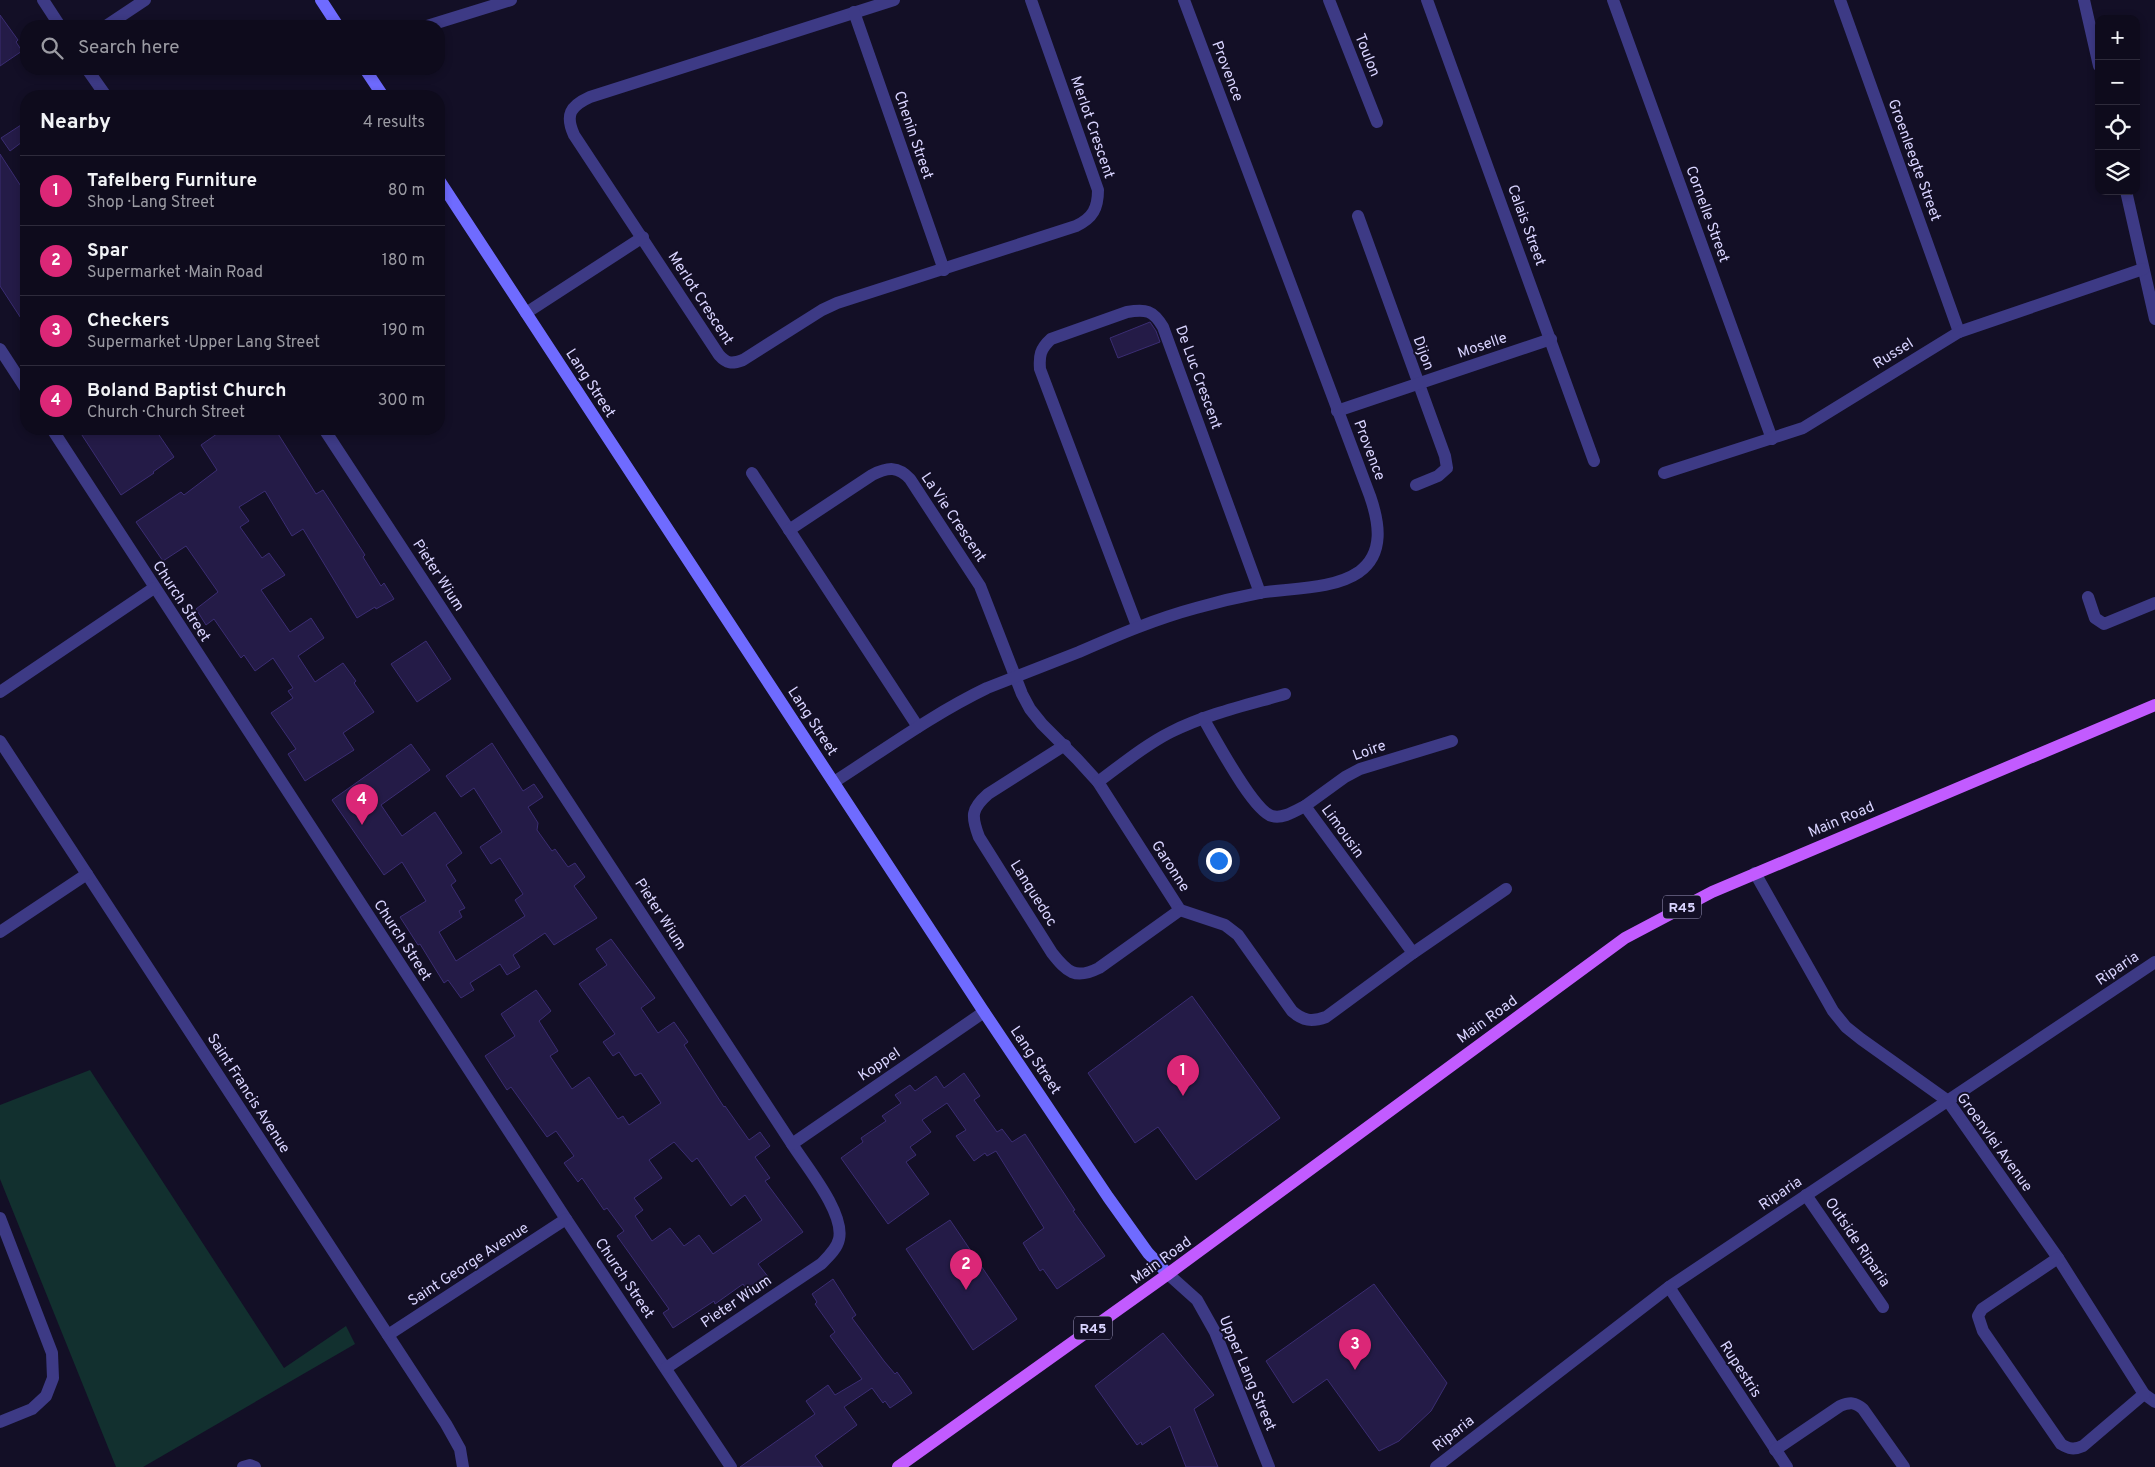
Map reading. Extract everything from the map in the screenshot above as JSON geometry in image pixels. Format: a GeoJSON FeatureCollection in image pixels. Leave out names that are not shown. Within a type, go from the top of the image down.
{"type":"FeatureCollection","features":[{"type":"Feature","properties":{"kind":"main road","name":"Main Road"},"geometry":{"type":"LineString","coordinates":[[898,1467],[1168,1274],[1625,938],[1712,892],[1755,873],[2155,705]]}},
{"type":"Feature","properties":{"kind":"street"},"geometry":{"type":"LineString","coordinates":[[43,0],[56,20]]}},
{"type":"Feature","properties":{"kind":"street"},"geometry":{"type":"LineString","coordinates":[[115,20],[145,0]]}},
{"type":"Feature","properties":{"kind":"street"},"geometry":{"type":"LineString","coordinates":[[321,0],[334,20]]}},
{"type":"Feature","properties":{"kind":"street"},"geometry":{"type":"LineString","coordinates":[[445,20],[511,0]]}},
{"type":"Feature","properties":{"kind":"street","name":"Merlot Crescent"},"geometry":{"type":"LineString","coordinates":[[894,0],[590,97],[574,106],[569,116],[574,135],[726,363],[734,364],[743,360],[836,303],[944,270],[1087,221],[1098,203],[1098,190],[1031,0]]}},
{"type":"Feature","properties":{"kind":"street","name":"Provence"},"geometry":{"type":"LineString","coordinates":[[1015,677],[1137,626],[1196,608],[1260,593],[1322,585],[1345,578],[1358,572],[1368,564],[1377,545],[1379,530],[1376,513],[1184,0]]}},
{"type":"Feature","properties":{"kind":"street","name":"Toulon"},"geometry":{"type":"LineString","coordinates":[[1329,0],[1377,122]]}},
{"type":"Feature","properties":{"kind":"street","name":"Calais Street"},"geometry":{"type":"LineString","coordinates":[[1427,0],[1594,461]]}},
{"type":"Feature","properties":{"kind":"street","name":"Cornelle Street"},"geometry":{"type":"LineString","coordinates":[[1613,0],[1772,439]]}},
{"type":"Feature","properties":{"kind":"street","name":"Groenleegte Street"},"geometry":{"type":"LineString","coordinates":[[1840,0],[1960,332]]}},
{"type":"Feature","properties":{"kind":"street"},"geometry":{"type":"LineString","coordinates":[[2084,0],[2098,60]]}},
{"type":"Feature","properties":{"kind":"street","name":"Chenin Street"},"geometry":{"type":"LineString","coordinates":[[854,12],[944,270]]}},
{"type":"Feature","properties":{"kind":"street"},"geometry":{"type":"LineString","coordinates":[[92,75],[102,90]]}},
{"type":"Feature","properties":{"kind":"street"},"geometry":{"type":"LineString","coordinates":[[369,75],[379,90]]}},
{"type":"Feature","properties":{"kind":"street","name":"Lang Street"},"geometry":{"type":"LineString","coordinates":[[445,189],[984,1012],[1148,1254],[1168,1274]]}},
{"type":"Feature","properties":{"kind":"street"},"geometry":{"type":"LineString","coordinates":[[2127,195],[2155,319]]}},
{"type":"Feature","properties":{"kind":"street","name":"Dijon"},"geometry":{"type":"LineString","coordinates":[[1358,216],[1447,464],[1444,473],[1416,485]]}},
{"type":"Feature","properties":{"kind":"street"},"geometry":{"type":"LineString","coordinates":[[526,314],[643,238]]}},
{"type":"Feature","properties":{"kind":"street","name":"Russel"},"geometry":{"type":"LineString","coordinates":[[1664,473],[1803,428],[1899,367],[1960,332],[2143,269]]}},
{"type":"Feature","properties":{"kind":"street","name":"De Luc Crescent"},"geometry":{"type":"LineString","coordinates":[[1137,626],[1044,378],[1039,358],[1042,347],[1050,339],[1127,312],[1140,310],[1149,312],[1157,316],[1163,327],[1260,593]]}},
{"type":"Feature","properties":{"kind":"street","name":"Moselle"},"geometry":{"type":"LineString","coordinates":[[1337,411],[1551,339]]}},
{"type":"Feature","properties":{"kind":"street"},"geometry":{"type":"LineString","coordinates":[[0,349],[20,380]]}},
{"type":"Feature","properties":{"kind":"street","name":"Church Street"},"geometry":{"type":"LineString","coordinates":[[56,435],[566,1220],[731,1467]]}},
{"type":"Feature","properties":{"kind":"street","name":"Pieter Wium"},"geometry":{"type":"LineString","coordinates":[[328,435],[792,1144],[831,1205],[838,1221],[839,1239],[833,1251],[821,1264],[666,1368]]}},
{"type":"Feature","properties":{"kind":"street","name":"La Vie Crescent"},"geometry":{"type":"LineString","coordinates":[[789,530],[872,475],[894,468],[902,471],[910,479],[980,586],[1015,677]]}},
{"type":"Feature","properties":{"kind":"street"},"geometry":{"type":"LineString","coordinates":[[752,473],[918,727]]}},
{"type":"Feature","properties":{"kind":"street"},"geometry":{"type":"LineString","coordinates":[[0,692],[154,588]]}},
{"type":"Feature","properties":{"kind":"street"},"geometry":{"type":"LineString","coordinates":[[2088,597],[2095,618],[2104,624],[2155,603]]}},
{"type":"Feature","properties":{"kind":"street"},"geometry":{"type":"LineString","coordinates":[[834,782],[918,727],[965,699],[1015,677]]}},
{"type":"Feature","properties":{"kind":"street","name":"Garonne"},"geometry":{"type":"LineString","coordinates":[[1015,677],[1030,709],[1098,782],[1180,910],[1225,925],[1238,934],[1292,1011],[1307,1020],[1326,1017],[1413,953],[1506,889]]}},
{"type":"Feature","properties":{"kind":"street"},"geometry":{"type":"LineString","coordinates":[[1098,782],[1162,737],[1203,718],[1285,694]]}},
{"type":"Feature","properties":{"kind":"street","name":"Limousin"},"geometry":{"type":"LineString","coordinates":[[1203,718],[1251,797],[1266,813],[1274,816],[1282,816],[1304,806],[1413,953]]}},
{"type":"Feature","properties":{"kind":"street","name":"Saint Francis Avenue"},"geometry":{"type":"LineString","coordinates":[[0,741],[446,1424],[460,1449],[463,1467]]}},
{"type":"Feature","properties":{"kind":"street","name":"Loire"},"geometry":{"type":"LineString","coordinates":[[1304,806],[1360,769],[1452,741]]}},
{"type":"Feature","properties":{"kind":"street","name":"Lanquedoc"},"geometry":{"type":"LineString","coordinates":[[1065,745],[988,794],[978,802],[973,812],[974,824],[979,837],[1052,953],[1064,968],[1075,974],[1087,974],[1099,968],[1180,910]]}},
{"type":"Feature","properties":{"kind":"street","name":"Groenvlei Avenue"},"geometry":{"type":"LineString","coordinates":[[1755,873],[1833,1011],[1846,1027],[1861,1040],[1948,1101],[2058,1258],[2144,1394],[2155,1402]]}},
{"type":"Feature","properties":{"kind":"street"},"geometry":{"type":"LineString","coordinates":[[0,932],[87,874]]}},
{"type":"Feature","properties":{"kind":"street","name":"Riparia"},"geometry":{"type":"LineString","coordinates":[[1436,1467],[1669,1287],[2155,962]]}},
{"type":"Feature","properties":{"kind":"street","name":"Koppel"},"geometry":{"type":"LineString","coordinates":[[792,1144],[984,1012]]}},
{"type":"Feature","properties":{"kind":"street","name":"Outside Riparia"},"geometry":{"type":"LineString","coordinates":[[1806,1195],[1883,1308]]}},
{"type":"Feature","properties":{"kind":"street"},"geometry":{"type":"LineString","coordinates":[[0,1218],[52,1353],[53,1378],[46,1396],[32,1409],[0,1422]]}},
{"type":"Feature","properties":{"kind":"street","name":"Saint George Avenue"},"geometry":{"type":"LineString","coordinates":[[388,1335],[566,1220]]}},
{"type":"Feature","properties":{"kind":"street"},"geometry":{"type":"LineString","coordinates":[[2058,1258],[1982,1309],[1978,1316],[1982,1331],[2061,1444],[2068,1448],[2076,1449],[2083,1446],[2144,1394]]}},
{"type":"Feature","properties":{"kind":"street","name":"Upper Lang Street"},"geometry":{"type":"LineString","coordinates":[[1168,1274],[1197,1300],[1215,1332],[1269,1467]]}},
{"type":"Feature","properties":{"kind":"street","name":"Rupestris"},"geometry":{"type":"LineString","coordinates":[[1669,1287],[1787,1467]]}},
{"type":"Feature","properties":{"kind":"street"},"geometry":{"type":"LineString","coordinates":[[1775,1450],[1840,1406],[1848,1403],[1856,1404],[1863,1409],[1904,1467]]}},
{"type":"Feature","properties":{"kind":"street"},"geometry":{"type":"LineString","coordinates":[[242,1467],[250,1465],[255,1467]]}},
{"type":"Feature","properties":{"kind":"green space"},"geometry":{"type":"Polygon","coordinates":[[[90,1070],[284,1368],[346,1326],[355,1344],[143,1467],[116,1467],[0,1179],[0,1105],[90,1070]]]}},
{"type":"Feature","properties":{"kind":"building"},"geometry":{"type":"Polygon","coordinates":[[[0,15],[18,40],[16,42],[20,48],[20,52],[0,66],[0,15]]]}},
{"type":"Feature","properties":{"kind":"building"},"geometry":{"type":"Polygon","coordinates":[[[20,126],[20,144],[10,151],[1,138],[20,126]]]}},
{"type":"Feature","properties":{"kind":"building"},"geometry":{"type":"Polygon","coordinates":[[[0,154],[20,185],[20,317],[0,286],[0,154]]]}},
{"type":"Feature","properties":{"kind":"building"},"geometry":{"type":"Polygon","coordinates":[[[1150,322],[1160,342],[1118,358],[1110,338],[1150,322]]]}},
{"type":"Feature","properties":{"kind":"building"},"geometry":{"type":"Polygon","coordinates":[[[82,435],[159,435],[174,457],[121,495],[82,435]]]}},
{"type":"Feature","properties":{"kind":"building"},"geometry":{"type":"Polygon","coordinates":[[[215,435],[279,435],[316,494],[323,490],[365,555],[363,557],[381,586],[384,583],[394,599],[376,609],[375,607],[357,618],[303,529],[292,536],[265,491],[239,507],[249,521],[240,527],[262,558],[269,553],[285,575],[261,590],[290,632],[311,618],[324,638],[298,656],[315,682],[343,663],[374,712],[343,733],[354,750],[305,781],[288,754],[296,749],[271,713],[293,698],[288,691],[293,688],[273,658],[255,671],[244,655],[241,658],[214,619],[206,625],[196,609],[218,592],[186,546],[163,561],[136,522],[181,492],[184,495],[217,470],[201,445],[215,435]]]}},
{"type":"Feature","properties":{"kind":"building"},"geometry":{"type":"Polygon","coordinates":[[[426,641],[451,679],[417,702],[391,664],[426,641]]]}},
{"type":"Feature","properties":{"kind":"building"},"geometry":{"type":"Polygon","coordinates":[[[492,743],[523,791],[534,784],[543,797],[528,807],[538,823],[537,830],[552,851],[555,849],[568,867],[575,863],[585,877],[574,886],[597,918],[554,945],[545,933],[513,955],[520,967],[507,975],[500,964],[470,983],[474,990],[461,998],[448,980],[444,983],[420,944],[418,945],[400,917],[426,901],[402,862],[384,875],[332,800],[411,744],[430,770],[381,805],[402,836],[435,812],[462,853],[446,865],[456,881],[451,885],[465,908],[459,911],[462,917],[439,932],[456,961],[525,916],[515,900],[523,894],[500,858],[491,864],[480,847],[502,832],[474,788],[461,797],[446,776],[492,743]]]}},
{"type":"Feature","properties":{"kind":"building"},"geometry":{"type":"Polygon","coordinates":[[[611,939],[655,998],[641,1008],[658,1033],[674,1022],[688,1042],[684,1045],[724,1107],[749,1140],[760,1132],[770,1146],[755,1157],[770,1178],[765,1181],[803,1232],[758,1264],[769,1278],[749,1293],[743,1284],[715,1304],[714,1301],[673,1328],[663,1313],[669,1309],[617,1236],[624,1231],[607,1208],[604,1210],[582,1178],[578,1182],[564,1163],[574,1156],[556,1131],[547,1137],[511,1087],[507,1090],[485,1056],[515,1036],[501,1014],[536,990],[551,1011],[539,1021],[558,1051],[550,1056],[572,1089],[589,1077],[618,1119],[623,1116],[629,1125],[661,1103],[641,1073],[635,1076],[619,1052],[613,1056],[603,1042],[615,1034],[579,984],[607,965],[596,949],[611,939]],[[674,1142],[649,1160],[662,1178],[634,1198],[643,1210],[635,1216],[652,1241],[670,1228],[684,1246],[699,1235],[713,1254],[762,1220],[745,1195],[731,1206],[697,1158],[692,1162],[674,1142]]]}},
{"type":"Feature","properties":{"kind":"building"},"geometry":{"type":"Polygon","coordinates":[[[1192,996],[1280,1118],[1196,1180],[1158,1127],[1135,1143],[1088,1073],[1192,996]]]}},
{"type":"Feature","properties":{"kind":"building"},"geometry":{"type":"Polygon","coordinates":[[[964,1073],[980,1096],[974,1100],[997,1132],[1002,1129],[1012,1142],[1025,1134],[1075,1210],[1073,1211],[1105,1256],[1057,1289],[1043,1269],[1040,1271],[1023,1243],[1044,1228],[996,1151],[987,1156],[985,1153],[974,1161],[956,1136],[966,1130],[947,1103],[922,1120],[931,1132],[910,1147],[916,1155],[906,1162],[929,1194],[888,1224],[841,1158],[863,1142],[861,1138],[886,1121],[882,1116],[901,1103],[895,1095],[910,1085],[915,1091],[936,1076],[944,1088],[964,1073]]]}},
{"type":"Feature","properties":{"kind":"building"},"geometry":{"type":"Polygon","coordinates":[[[950,1220],[1017,1319],[973,1350],[906,1249],[950,1220]]]}},
{"type":"Feature","properties":{"kind":"building"},"geometry":{"type":"Polygon","coordinates":[[[833,1279],[856,1315],[852,1318],[884,1361],[895,1374],[897,1372],[912,1393],[890,1408],[885,1401],[883,1403],[872,1388],[844,1407],[857,1425],[815,1456],[823,1467],[740,1467],[815,1414],[806,1401],[828,1385],[835,1395],[862,1379],[830,1336],[835,1332],[815,1304],[817,1302],[812,1294],[833,1279]]]}},
{"type":"Feature","properties":{"kind":"building"},"geometry":{"type":"Polygon","coordinates":[[[1374,1284],[1447,1383],[1431,1411],[1399,1441],[1379,1451],[1327,1379],[1293,1403],[1266,1361],[1374,1284]]]}},
{"type":"Feature","properties":{"kind":"building"},"geometry":{"type":"Polygon","coordinates":[[[1163,1333],[1214,1395],[1194,1409],[1218,1467],[1186,1467],[1170,1426],[1142,1445],[1141,1442],[1137,1445],[1095,1386],[1163,1333]]]}},
{"type":"Feature","properties":{"kind":"place","name":"Boland Baptist Church"},"geometry":{"type":"Point","coordinates":[362,825]}},
{"type":"Feature","properties":{"kind":"place","name":"Tafelberg Furniture"},"geometry":{"type":"Point","coordinates":[1183,1096]}},
{"type":"Feature","properties":{"kind":"place","name":"Spar"},"geometry":{"type":"Point","coordinates":[966,1290]}},
{"type":"Feature","properties":{"kind":"place","name":"Checkers"},"geometry":{"type":"Point","coordinates":[1355,1370]}}]}
